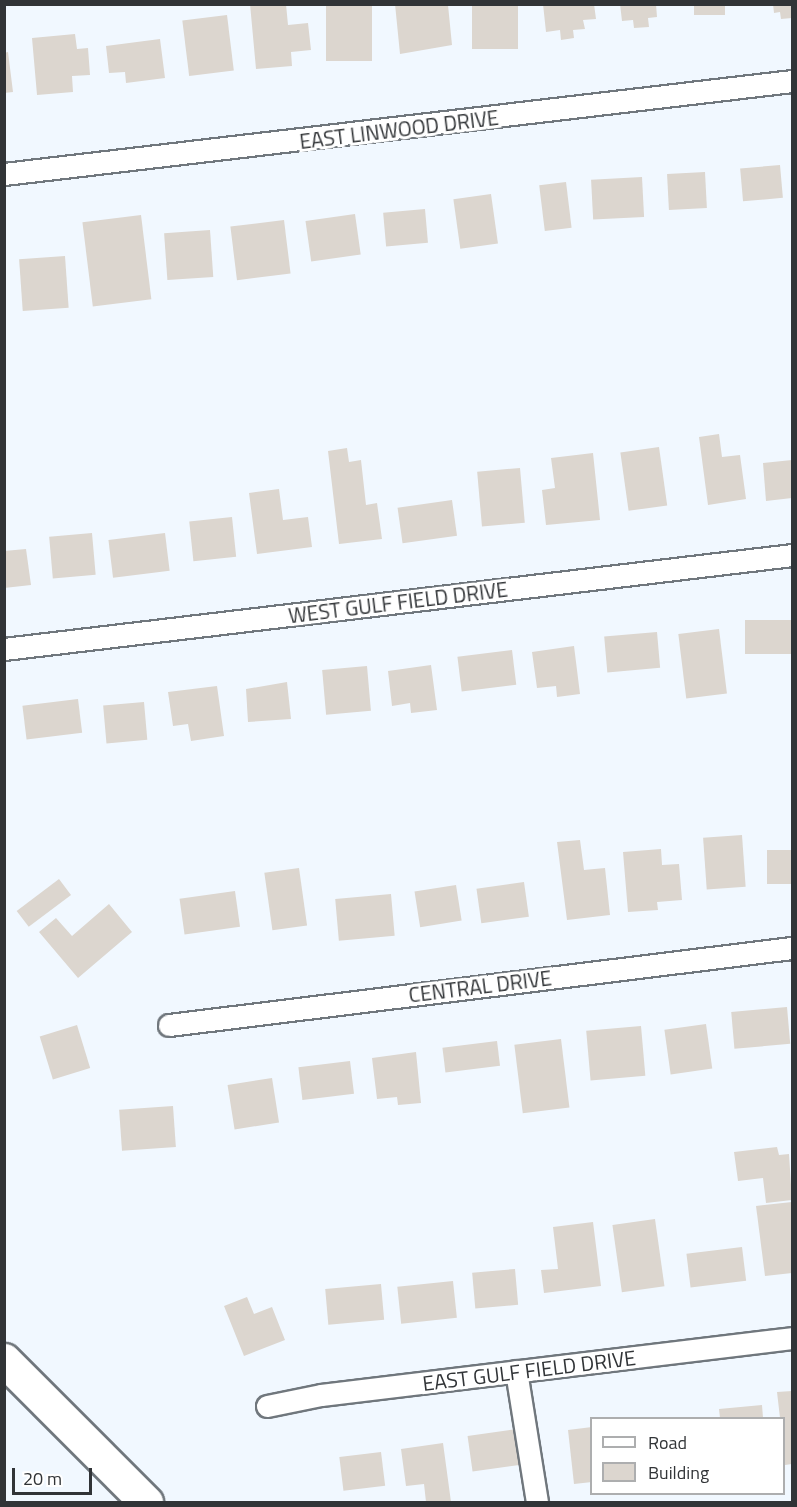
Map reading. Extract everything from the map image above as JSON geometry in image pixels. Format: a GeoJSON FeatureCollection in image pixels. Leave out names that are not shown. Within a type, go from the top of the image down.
{"type":"FeatureCollection","features":[{"type":"Feature","properties":{"kind":"highway"},"geometry":{"type":"LineString","coordinates":[[4,1360],[146,1503]]}},
{"type":"Feature","properties":{"kind":"street","name":"EAST LINWOOD DRIVE"},"geometry":{"type":"LineString","coordinates":[[4,174],[792,81]]}},
{"type":"Feature","properties":{"kind":"street","name":"WEST GULF FIELD DRIVE"},"geometry":{"type":"LineString","coordinates":[[4,649],[792,555]]}},
{"type":"Feature","properties":{"kind":"street","name":"CENTRAL DRIVE"},"geometry":{"type":"LineString","coordinates":[[169,1024],[792,948]]}},
{"type":"Feature","properties":{"kind":"street","name":"EAST GULF FIELD DRIVE"},"geometry":{"type":"LineString","coordinates":[[267,1406],[321,1395],[792,1338]]}},
{"type":"Feature","properties":{"kind":"street"},"geometry":{"type":"LineString","coordinates":[[516,1371],[537,1503]]}},
{"type":"Feature","properties":{"kind":"building"},"geometry":{"type":"Polygon","coordinates":[[[250,4],[286,4],[288,25],[308,23],[311,50],[291,52],[292,66],[256,69],[250,4]]]}},
{"type":"Feature","properties":{"kind":"building"},"geometry":{"type":"Polygon","coordinates":[[[326,4],[372,4],[372,61],[326,61],[326,4]]]}},
{"type":"Feature","properties":{"kind":"building"},"geometry":{"type":"Polygon","coordinates":[[[395,4],[448,5],[452,45],[400,54],[395,4]]]}},
{"type":"Feature","properties":{"kind":"building"},"geometry":{"type":"Polygon","coordinates":[[[472,4],[518,4],[518,49],[472,49],[472,4]]]}},
{"type":"Feature","properties":{"kind":"building"},"geometry":{"type":"Polygon","coordinates":[[[543,4],[594,4],[596,19],[583,20],[585,29],[573,30],[574,38],[561,40],[560,30],[546,32],[543,4]]]}},
{"type":"Feature","properties":{"kind":"building"},"geometry":{"type":"Polygon","coordinates":[[[620,4],[656,4],[657,17],[648,18],[649,27],[634,28],[633,20],[622,21],[620,4]]]}},
{"type":"Feature","properties":{"kind":"building"},"geometry":{"type":"Polygon","coordinates":[[[694,4],[725,4],[725,15],[694,15],[694,4]]]}},
{"type":"Feature","properties":{"kind":"building"},"geometry":{"type":"Polygon","coordinates":[[[773,4],[792,4],[792,18],[781,19],[780,12],[774,13],[773,4]]]}},
{"type":"Feature","properties":{"kind":"building"},"geometry":{"type":"Polygon","coordinates":[[[227,15],[234,71],[189,76],[182,20],[227,15]]]}},
{"type":"Feature","properties":{"kind":"building"},"geometry":{"type":"Polygon","coordinates":[[[75,34],[77,49],[88,48],[90,75],[72,76],[73,92],[37,95],[32,38],[75,34]]]}},
{"type":"Feature","properties":{"kind":"building"},"geometry":{"type":"Polygon","coordinates":[[[160,39],[165,78],[126,83],[125,72],[109,73],[106,46],[160,39]]]}},
{"type":"Feature","properties":{"kind":"building"},"geometry":{"type":"Polygon","coordinates":[[[8,52],[13,92],[4,93],[4,53],[8,52]]]}},
{"type":"Feature","properties":{"kind":"building"},"geometry":{"type":"Polygon","coordinates":[[[780,165],[783,198],[743,201],[740,168],[780,165]]]}},
{"type":"Feature","properties":{"kind":"building"},"geometry":{"type":"Polygon","coordinates":[[[705,172],[707,208],[669,210],[667,174],[705,172]]]}},
{"type":"Feature","properties":{"kind":"building"},"geometry":{"type":"Polygon","coordinates":[[[642,177],[644,217],[593,220],[591,180],[642,177]]]}},
{"type":"Feature","properties":{"kind":"building"},"geometry":{"type":"Polygon","coordinates":[[[566,182],[572,228],[545,231],[539,185],[566,182]]]}},
{"type":"Feature","properties":{"kind":"building"},"geometry":{"type":"Polygon","coordinates":[[[491,194],[498,244],[460,249],[453,199],[491,194]]]}},
{"type":"Feature","properties":{"kind":"building"},"geometry":{"type":"Polygon","coordinates":[[[425,209],[428,243],[386,247],[383,213],[425,209]]]}},
{"type":"Feature","properties":{"kind":"building"},"geometry":{"type":"Polygon","coordinates":[[[355,214],[361,255],[311,262],[305,221],[355,214]]]}},
{"type":"Feature","properties":{"kind":"building"},"geometry":{"type":"Polygon","coordinates":[[[141,215],[151,299],[93,307],[82,222],[141,215]]]}},
{"type":"Feature","properties":{"kind":"building"},"geometry":{"type":"Polygon","coordinates":[[[284,220],[291,274],[237,280],[230,227],[284,220]]]}},
{"type":"Feature","properties":{"kind":"building"},"geometry":{"type":"Polygon","coordinates":[[[210,230],[213,277],[167,280],[164,233],[210,230]]]}},
{"type":"Feature","properties":{"kind":"building"},"geometry":{"type":"Polygon","coordinates":[[[65,256],[69,308],[23,311],[19,259],[65,256]]]}},
{"type":"Feature","properties":{"kind":"building"},"geometry":{"type":"Polygon","coordinates":[[[719,434],[722,457],[740,455],[746,499],[708,505],[699,437],[719,434]]]}},
{"type":"Feature","properties":{"kind":"building"},"geometry":{"type":"Polygon","coordinates":[[[659,447],[667,505],[629,511],[620,452],[659,447]]]}},
{"type":"Feature","properties":{"kind":"building"},"geometry":{"type":"Polygon","coordinates":[[[347,448],[349,462],[361,460],[366,505],[377,503],[382,539],[339,544],[328,451],[347,448]]]}},
{"type":"Feature","properties":{"kind":"building"},"geometry":{"type":"Polygon","coordinates":[[[593,453],[600,520],[546,525],[542,490],[555,488],[551,458],[593,453]]]}},
{"type":"Feature","properties":{"kind":"building"},"geometry":{"type":"Polygon","coordinates":[[[792,460],[792,498],[766,501],[763,463],[792,460]]]}},
{"type":"Feature","properties":{"kind":"building"},"geometry":{"type":"Polygon","coordinates":[[[520,468],[525,523],[482,527],[477,472],[520,468]]]}},
{"type":"Feature","properties":{"kind":"building"},"geometry":{"type":"Polygon","coordinates":[[[279,489],[283,520],[308,517],[312,547],[257,554],[249,493],[279,489]]]}},
{"type":"Feature","properties":{"kind":"building"},"geometry":{"type":"Polygon","coordinates":[[[452,500],[457,536],[403,543],[398,508],[452,500]]]}},
{"type":"Feature","properties":{"kind":"building"},"geometry":{"type":"Polygon","coordinates":[[[232,517],[236,557],[193,561],[189,521],[232,517]]]}},
{"type":"Feature","properties":{"kind":"building"},"geometry":{"type":"Polygon","coordinates":[[[92,533],[96,575],[53,579],[49,537],[92,533]]]}},
{"type":"Feature","properties":{"kind":"building"},"geometry":{"type":"Polygon","coordinates":[[[165,533],[170,571],[113,578],[108,540],[165,533]]]}},
{"type":"Feature","properties":{"kind":"building"},"geometry":{"type":"Polygon","coordinates":[[[26,549],[31,585],[4,588],[4,551],[26,549]]]}},
{"type":"Feature","properties":{"kind":"building"},"geometry":{"type":"Polygon","coordinates":[[[745,620],[792,620],[792,654],[745,654],[745,620]]]}},
{"type":"Feature","properties":{"kind":"building"},"geometry":{"type":"Polygon","coordinates":[[[719,629],[727,694],[686,699],[678,634],[719,629]]]}},
{"type":"Feature","properties":{"kind":"building"},"geometry":{"type":"Polygon","coordinates":[[[657,632],[660,668],[607,672],[604,637],[657,632]]]}},
{"type":"Feature","properties":{"kind":"building"},"geometry":{"type":"Polygon","coordinates":[[[574,646],[580,694],[557,697],[556,686],[537,688],[532,652],[574,646]]]}},
{"type":"Feature","properties":{"kind":"building"},"geometry":{"type":"Polygon","coordinates":[[[512,650],[516,685],[462,691],[457,657],[512,650]]]}},
{"type":"Feature","properties":{"kind":"building"},"geometry":{"type":"Polygon","coordinates":[[[431,665],[437,710],[411,713],[410,703],[392,706],[388,671],[431,665]]]}},
{"type":"Feature","properties":{"kind":"building"},"geometry":{"type":"Polygon","coordinates":[[[367,666],[371,711],[326,715],[322,670],[367,666]]]}},
{"type":"Feature","properties":{"kind":"building"},"geometry":{"type":"Polygon","coordinates":[[[287,682],[291,719],[248,722],[246,689],[287,682]]]}},
{"type":"Feature","properties":{"kind":"building"},"geometry":{"type":"Polygon","coordinates":[[[217,686],[224,736],[191,741],[188,724],[173,726],[168,692],[217,686]]]}},
{"type":"Feature","properties":{"kind":"building"},"geometry":{"type":"Polygon","coordinates":[[[78,699],[82,733],[27,740],[22,706],[78,699]]]}},
{"type":"Feature","properties":{"kind":"building"},"geometry":{"type":"Polygon","coordinates":[[[144,702],[147,740],[106,743],[103,706],[144,702]]]}},
{"type":"Feature","properties":{"kind":"building"},"geometry":{"type":"Polygon","coordinates":[[[742,835],[746,887],[707,890],[703,838],[742,835]]]}},
{"type":"Feature","properties":{"kind":"building"},"geometry":{"type":"Polygon","coordinates":[[[580,840],[584,870],[605,868],[610,915],[567,920],[557,842],[580,840]]]}},
{"type":"Feature","properties":{"kind":"building"},"geometry":{"type":"Polygon","coordinates":[[[661,849],[662,865],[679,864],[682,900],[657,902],[658,910],[628,912],[623,852],[661,849]]]}},
{"type":"Feature","properties":{"kind":"building"},"geometry":{"type":"Polygon","coordinates":[[[767,850],[792,850],[792,884],[767,884],[767,850]]]}},
{"type":"Feature","properties":{"kind":"building"},"geometry":{"type":"Polygon","coordinates":[[[299,868],[307,925],[272,930],[264,873],[299,868]]]}},
{"type":"Feature","properties":{"kind":"building"},"geometry":{"type":"Polygon","coordinates":[[[59,879],[71,895],[29,927],[17,911],[59,879]]]}},
{"type":"Feature","properties":{"kind":"building"},"geometry":{"type":"Polygon","coordinates":[[[524,882],[529,917],[481,923],[476,889],[524,882]]]}},
{"type":"Feature","properties":{"kind":"building"},"geometry":{"type":"Polygon","coordinates":[[[456,885],[462,921],[420,927],[415,892],[456,885]]]}},
{"type":"Feature","properties":{"kind":"building"},"geometry":{"type":"Polygon","coordinates":[[[235,891],[240,927],[185,934],[180,899],[235,891]]]}},
{"type":"Feature","properties":{"kind":"building"},"geometry":{"type":"Polygon","coordinates":[[[391,894],[395,936],[339,941],[335,899],[391,894]]]}},
{"type":"Feature","properties":{"kind":"building"},"geometry":{"type":"Polygon","coordinates":[[[109,904],[132,932],[78,978],[39,932],[56,918],[72,936],[109,904]]]}},
{"type":"Feature","properties":{"kind":"building"},"geometry":{"type":"Polygon","coordinates":[[[787,1007],[790,1044],[734,1049],[731,1012],[787,1007]]]}},
{"type":"Feature","properties":{"kind":"building"},"geometry":{"type":"Polygon","coordinates":[[[706,1024],[712,1069],[671,1074],[664,1030],[706,1024]]]}},
{"type":"Feature","properties":{"kind":"building"},"geometry":{"type":"Polygon","coordinates":[[[77,1025],[90,1068],[53,1079],[40,1036],[77,1025]]]}},
{"type":"Feature","properties":{"kind":"building"},"geometry":{"type":"Polygon","coordinates":[[[641,1026],[645,1076],[591,1081],[586,1031],[641,1026]]]}},
{"type":"Feature","properties":{"kind":"building"},"geometry":{"type":"Polygon","coordinates":[[[561,1039],[569,1107],[523,1113],[514,1045],[561,1039]]]}},
{"type":"Feature","properties":{"kind":"building"},"geometry":{"type":"Polygon","coordinates":[[[497,1041],[500,1066],[445,1073],[442,1048],[497,1041]]]}},
{"type":"Feature","properties":{"kind":"building"},"geometry":{"type":"Polygon","coordinates":[[[416,1052],[421,1103],[398,1105],[397,1097],[377,1099],[372,1058],[416,1052]]]}},
{"type":"Feature","properties":{"kind":"building"},"geometry":{"type":"Polygon","coordinates":[[[350,1061],[354,1094],[302,1100],[298,1067],[350,1061]]]}},
{"type":"Feature","properties":{"kind":"building"},"geometry":{"type":"Polygon","coordinates":[[[272,1078],[279,1122],[235,1129],[228,1085],[272,1078]]]}},
{"type":"Feature","properties":{"kind":"building"},"geometry":{"type":"Polygon","coordinates":[[[173,1106],[176,1147],[122,1151],[119,1110],[173,1106]]]}},
{"type":"Feature","properties":{"kind":"building"},"geometry":{"type":"Polygon","coordinates":[[[777,1147],[779,1155],[789,1154],[792,1200],[766,1203],[763,1178],[738,1181],[734,1152],[777,1147]]]}},
{"type":"Feature","properties":{"kind":"building"},"geometry":{"type":"Polygon","coordinates":[[[792,1202],[792,1273],[765,1276],[756,1206],[792,1202]]]}},
{"type":"Feature","properties":{"kind":"building"},"geometry":{"type":"Polygon","coordinates":[[[655,1219],[664,1286],[622,1292],[612,1225],[655,1219]]]}},
{"type":"Feature","properties":{"kind":"building"},"geometry":{"type":"Polygon","coordinates":[[[593,1222],[601,1286],[544,1293],[541,1270],[558,1269],[553,1227],[593,1222]]]}},
{"type":"Feature","properties":{"kind":"building"},"geometry":{"type":"Polygon","coordinates":[[[742,1247],[746,1281],[691,1288],[686,1254],[742,1247]]]}},
{"type":"Feature","properties":{"kind":"building"},"geometry":{"type":"Polygon","coordinates":[[[515,1269],[518,1305],[475,1309],[472,1273],[515,1269]]]}},
{"type":"Feature","properties":{"kind":"building"},"geometry":{"type":"Polygon","coordinates":[[[453,1281],[457,1318],[401,1324],[397,1287],[453,1281]]]}},
{"type":"Feature","properties":{"kind":"building"},"geometry":{"type":"Polygon","coordinates":[[[381,1284],[384,1320],[328,1325],[325,1289],[381,1284]]]}},
{"type":"Feature","properties":{"kind":"building"},"geometry":{"type":"Polygon","coordinates":[[[247,1297],[254,1314],[272,1307],[285,1340],[244,1356],[224,1306],[247,1297]]]}},
{"type":"Feature","properties":{"kind":"building"},"geometry":{"type":"Polygon","coordinates":[[[792,1391],[792,1464],[785,1465],[785,1417],[780,1417],[777,1392],[792,1391]]]}},
{"type":"Feature","properties":{"kind":"building"},"geometry":{"type":"Polygon","coordinates":[[[762,1405],[763,1417],[720,1417],[719,1409],[762,1405]]]}},
{"type":"Feature","properties":{"kind":"building"},"geometry":{"type":"Polygon","coordinates":[[[590,1427],[590,1482],[574,1484],[568,1430],[590,1427]]]}},
{"type":"Feature","properties":{"kind":"building"},"geometry":{"type":"Polygon","coordinates":[[[524,1428],[529,1464],[473,1472],[468,1436],[524,1428]]]}},
{"type":"Feature","properties":{"kind":"building"},"geometry":{"type":"Polygon","coordinates":[[[443,1443],[451,1502],[426,1502],[424,1484],[406,1486],[401,1449],[443,1443]]]}},
{"type":"Feature","properties":{"kind":"building"},"geometry":{"type":"Polygon","coordinates":[[[381,1452],[385,1486],[343,1491],[339,1457],[381,1452]]]}}]}
